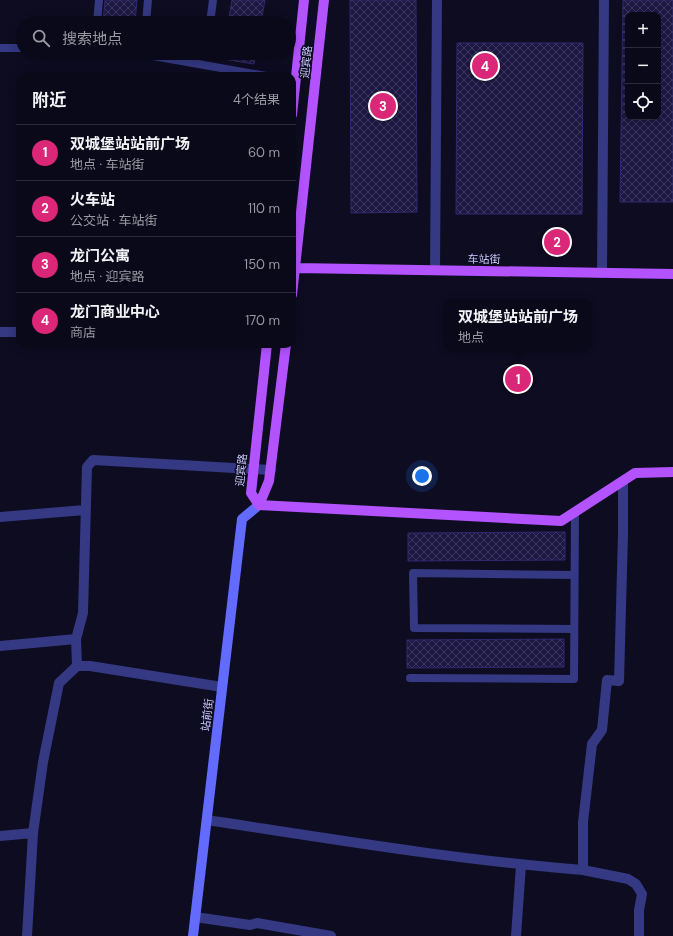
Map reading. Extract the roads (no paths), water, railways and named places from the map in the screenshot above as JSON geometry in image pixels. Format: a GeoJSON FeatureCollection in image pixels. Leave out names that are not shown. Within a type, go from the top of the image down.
{"type":"FeatureCollection","features":[{"type":"Feature","properties":{"kind":"main road","name":"迎宾路"},"geometry":{"type":"LineString","coordinates":[[295,72],[304,0]]}},
{"type":"Feature","properties":{"kind":"main road","name":"迎宾路"},"geometry":{"type":"LineString","coordinates":[[296,268],[324,0]]}},
{"type":"Feature","properties":{"kind":"main road","name":"车站街"},"geometry":{"type":"LineString","coordinates":[[296,268],[673,274]]}},
{"type":"Feature","properties":{"kind":"main road","name":"迎宾路"},"geometry":{"type":"LineString","coordinates":[[259,505],[251,493],[267,348]]}},
{"type":"Feature","properties":{"kind":"main road"},"geometry":{"type":"LineString","coordinates":[[286,348],[271,470],[269,481],[259,505],[561,520],[635,473],[673,472]]}},
{"type":"Feature","properties":{"kind":"street"},"geometry":{"type":"LineString","coordinates":[[435,270],[437,0]]}},
{"type":"Feature","properties":{"kind":"street"},"geometry":{"type":"LineString","coordinates":[[602,273],[604,0]]}},
{"type":"Feature","properties":{"kind":"street"},"geometry":{"type":"LineString","coordinates":[[0,332],[16,332]]}},
{"type":"Feature","properties":{"kind":"street"},"geometry":{"type":"LineString","coordinates":[[77,666],[76,639],[83,613],[87,466],[93,460],[271,470]]}},
{"type":"Feature","properties":{"kind":"street"},"geometry":{"type":"LineString","coordinates":[[583,870],[583,822],[592,744],[602,730],[607,680],[619,681],[623,481]]}},
{"type":"Feature","properties":{"kind":"street","name":"站前街"},"geometry":{"type":"LineString","coordinates":[[193,936],[242,519],[259,505]]}},
{"type":"Feature","properties":{"kind":"street"},"geometry":{"type":"LineString","coordinates":[[0,517],[85,510]]}},
{"type":"Feature","properties":{"kind":"street"},"geometry":{"type":"LineString","coordinates":[[0,646],[76,639]]}},
{"type":"Feature","properties":{"kind":"street"},"geometry":{"type":"LineString","coordinates":[[27,936],[32,833],[43,762],[59,682],[77,666],[90,666],[222,688]]}},
{"type":"Feature","properties":{"kind":"street"},"geometry":{"type":"LineString","coordinates":[[207,820],[347,842],[521,865],[583,870],[628,879],[636,884],[642,894],[639,910],[639,936]]}},
{"type":"Feature","properties":{"kind":"street"},"geometry":{"type":"LineString","coordinates":[[0,836],[32,833]]}},
{"type":"Feature","properties":{"kind":"street"},"geometry":{"type":"LineString","coordinates":[[516,936],[521,865]]}},
{"type":"Feature","properties":{"kind":"street"},"geometry":{"type":"LineString","coordinates":[[195,917],[250,925],[258,923],[331,936]]}},
{"type":"Feature","properties":{"kind":"lane"},"geometry":{"type":"LineString","coordinates":[[98,16],[99,0]]}},
{"type":"Feature","properties":{"kind":"lane"},"geometry":{"type":"LineString","coordinates":[[147,16],[148,0]]}},
{"type":"Feature","properties":{"kind":"lane"},"geometry":{"type":"LineString","coordinates":[[211,16],[213,0]]}},
{"type":"Feature","properties":{"kind":"lane"},"geometry":{"type":"LineString","coordinates":[[0,48],[16,48]]}},
{"type":"Feature","properties":{"kind":"lane"},"geometry":{"type":"LineString","coordinates":[[176,60],[243,72]]}},
{"type":"Feature","properties":{"kind":"lane"},"geometry":{"type":"LineString","coordinates":[[410,678],[574,679],[575,512]]}},
{"type":"Feature","properties":{"kind":"lane"},"geometry":{"type":"LineString","coordinates":[[574,575],[413,574],[414,628],[574,629]]}},
{"type":"Feature","properties":{"kind":"place","name":"龙门商业中心"},"geometry":{"type":"Point","coordinates":[485,66]}},
{"type":"Feature","properties":{"kind":"place","name":"龙门公寓"},"geometry":{"type":"Point","coordinates":[383,106]}},
{"type":"Feature","properties":{"kind":"place","name":"火车站"},"geometry":{"type":"Point","coordinates":[557,242]}},
{"type":"Feature","properties":{"kind":"place","name":"双城堡站站前广场"},"geometry":{"type":"Point","coordinates":[518,379]}}]}
